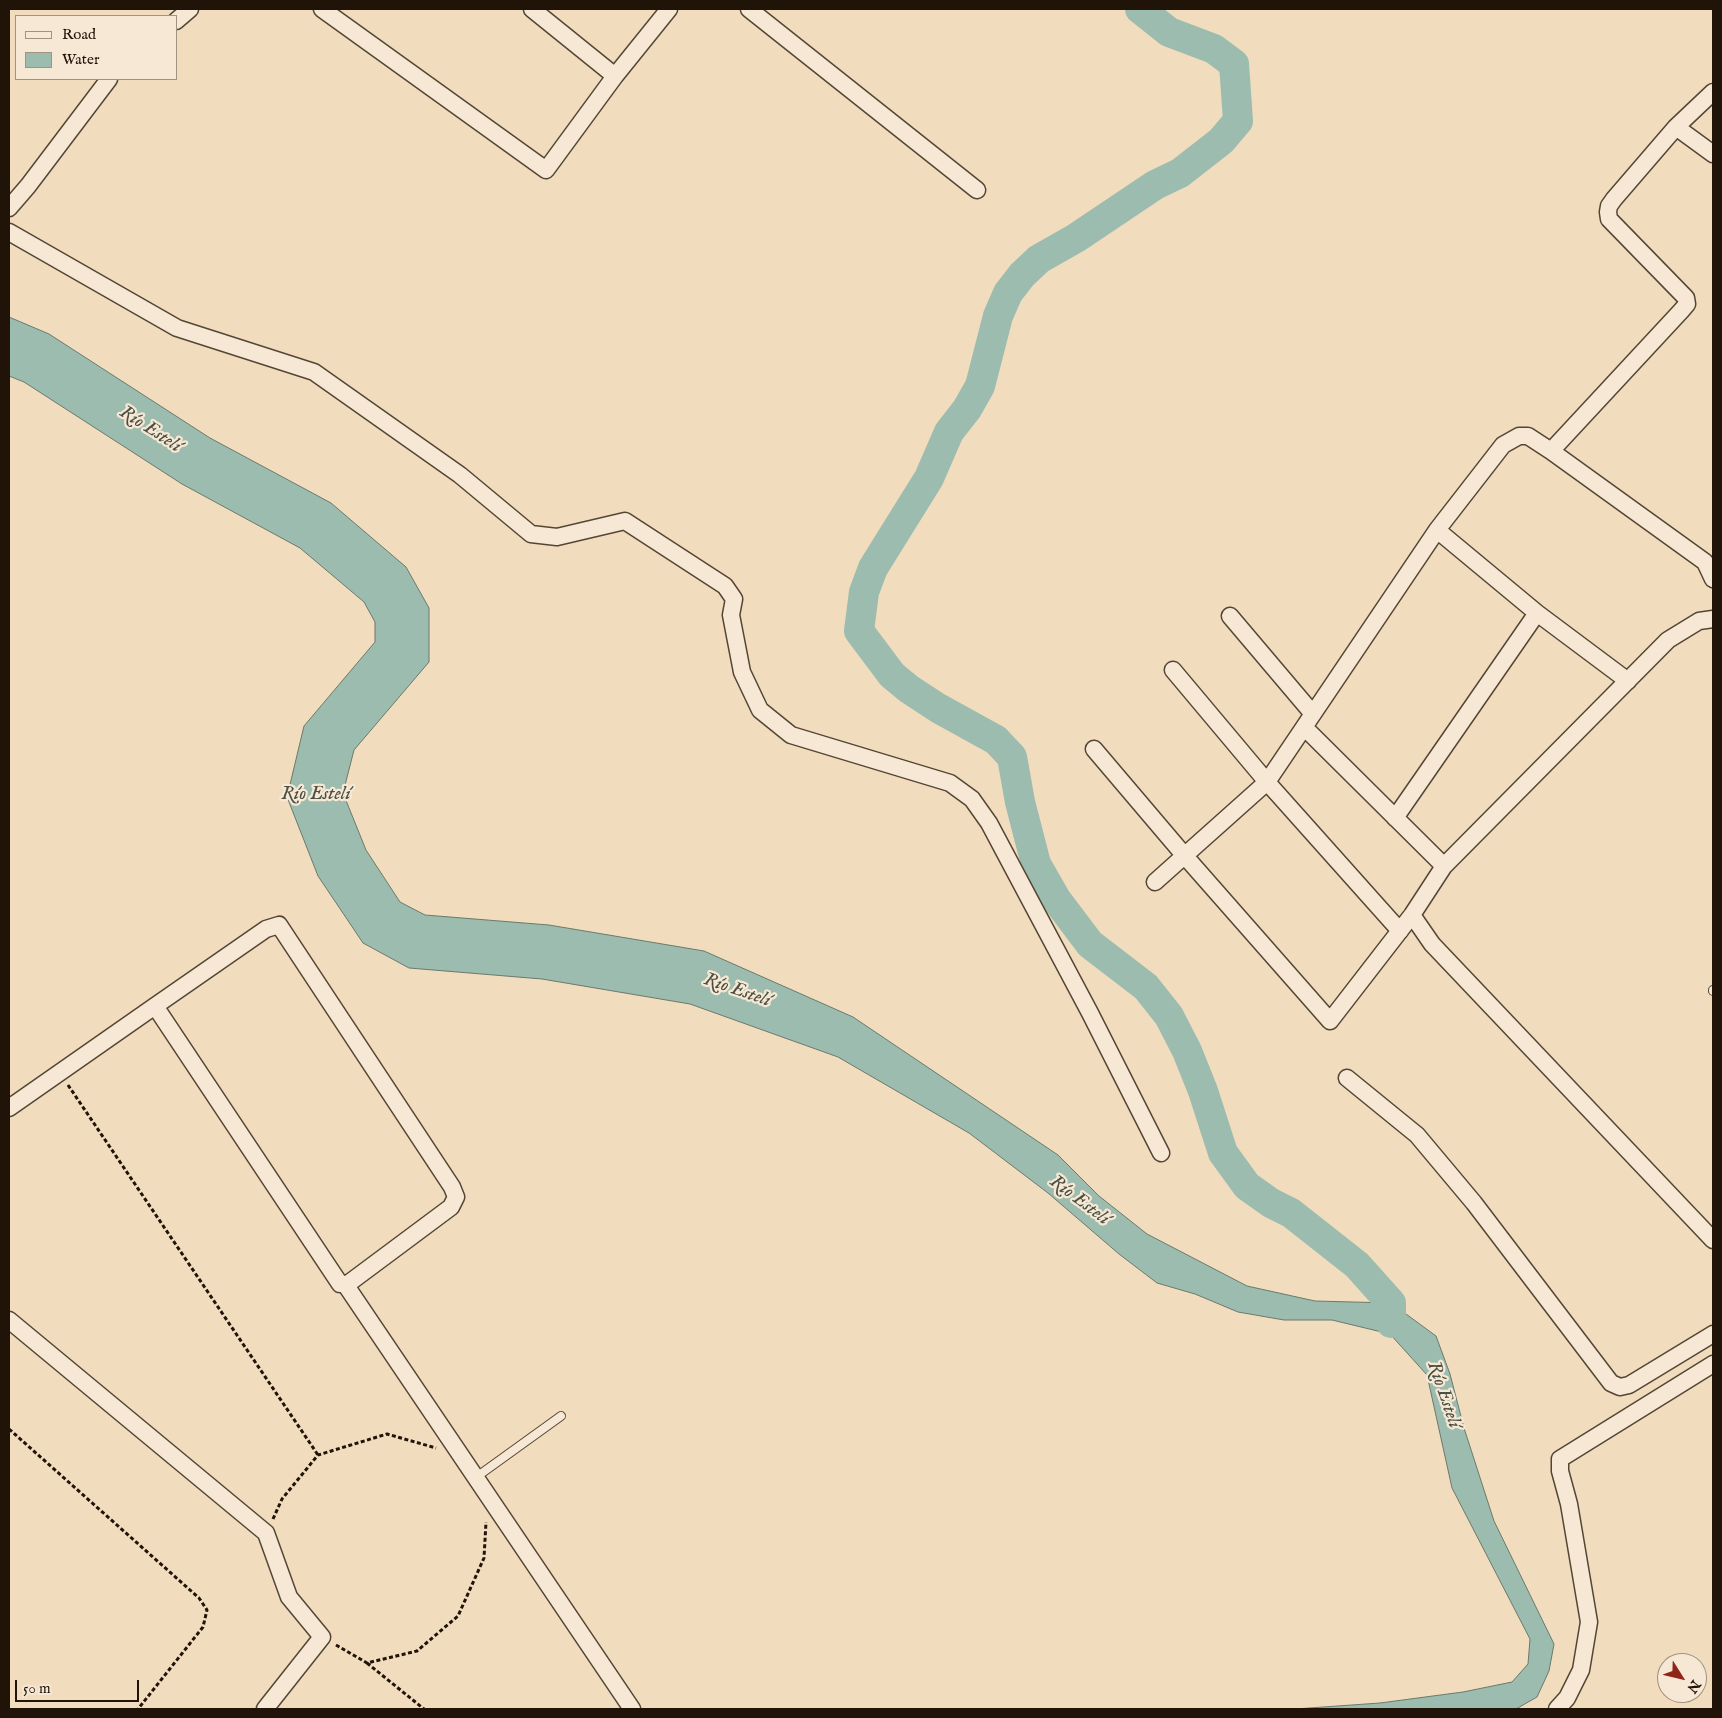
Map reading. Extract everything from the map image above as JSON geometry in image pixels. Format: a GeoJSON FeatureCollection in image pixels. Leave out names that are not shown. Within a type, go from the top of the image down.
{"type":"FeatureCollection","features":[{"type":"Feature","properties":{"kind":"street"},"geometry":{"type":"LineString","coordinates":[[178,19],[190,9]]}},
{"type":"Feature","properties":{"kind":"street"},"geometry":{"type":"LineString","coordinates":[[322,9],[546,170],[615,76],[669,9]]}},
{"type":"Feature","properties":{"kind":"street"},"geometry":{"type":"LineString","coordinates":[[532,9],[615,76]]}},
{"type":"Feature","properties":{"kind":"street"},"geometry":{"type":"LineString","coordinates":[[749,9],[977,190]]}},
{"type":"Feature","properties":{"kind":"street"},"geometry":{"type":"LineString","coordinates":[[9,208],[28,186],[108,80]]}},
{"type":"Feature","properties":{"kind":"street"},"geometry":{"type":"LineString","coordinates":[[1551,451],[1687,304],[1686,298],[1609,219],[1608,212],[1609,206],[1614,199],[1676,126],[1713,92]]}},
{"type":"Feature","properties":{"kind":"street"},"geometry":{"type":"LineString","coordinates":[[1676,126],[1713,154]]}},
{"type":"Feature","properties":{"kind":"street"},"geometry":{"type":"LineString","coordinates":[[9,232],[177,328],[314,372],[460,475],[531,534],[557,537],[625,520],[726,586],[734,598],[731,615],[742,672],[760,710],[791,735],[950,783],[972,799],[989,823],[1161,1153]]}},
{"type":"Feature","properties":{"kind":"street"},"geometry":{"type":"LineString","coordinates":[[1155,882],[1267,782],[1437,530],[1503,445],[1519,436],[1528,436],[1709,558],[1713,579]]}},
{"type":"Feature","properties":{"kind":"street"},"geometry":{"type":"LineString","coordinates":[[1437,530],[1536,613],[1628,681]]}},
{"type":"Feature","properties":{"kind":"street"},"geometry":{"type":"LineString","coordinates":[[1395,818],[1536,613]]}},
{"type":"Feature","properties":{"kind":"street"},"geometry":{"type":"LineString","coordinates":[[1230,616],[1309,721],[1395,818],[1444,866]]}},
{"type":"Feature","properties":{"kind":"street"},"geometry":{"type":"LineString","coordinates":[[1094,749],[1184,856],[1330,1021],[1412,916],[1444,866],[1668,640],[1698,621],[1713,618]]}},
{"type":"Feature","properties":{"kind":"street"},"geometry":{"type":"LineString","coordinates":[[1173,670],[1267,782],[1400,931]]}},
{"type":"Feature","properties":{"kind":"street"},"geometry":{"type":"LineString","coordinates":[[1412,916],[1432,944],[1713,1240]]}},
{"type":"Feature","properties":{"kind":"street"},"geometry":{"type":"LineString","coordinates":[[9,1108],[60,1072],[155,1006],[266,929],[279,925],[452,1187],[456,1198],[451,1207],[345,1284],[340,1284],[155,1006]]}},
{"type":"Feature","properties":{"kind":"street"},"geometry":{"type":"LineString","coordinates":[[1347,1078],[1418,1135],[1474,1203],[1611,1383],[1620,1387],[1629,1385],[1713,1334]]}},
{"type":"Feature","properties":{"kind":"street"},"geometry":{"type":"LineString","coordinates":[[345,1284],[632,1709]]}},
{"type":"Feature","properties":{"kind":"street"},"geometry":{"type":"LineString","coordinates":[[9,1320],[266,1533],[289,1597],[322,1638],[265,1709]]}},
{"type":"Feature","properties":{"kind":"street"},"geometry":{"type":"LineString","coordinates":[[1556,1709],[1567,1698],[1581,1670],[1589,1622],[1569,1504],[1560,1471],[1560,1459],[1713,1364]]}},
{"type":"Feature","properties":{"kind":"lane"},"geometry":{"type":"LineString","coordinates":[[475,1478],[561,1416]]}},
{"type":"Feature","properties":{"kind":"path"},"geometry":{"type":"LineString","coordinates":[[60,1072],[318,1455]]}},
{"type":"Feature","properties":{"kind":"path"},"geometry":{"type":"LineString","coordinates":[[9,1429],[199,1598],[207,1610],[203,1628],[138,1709]]}},
{"type":"Feature","properties":{"kind":"path"},"geometry":{"type":"LineString","coordinates":[[266,1533],[282,1499],[318,1455],[386,1434],[445,1450]]}},
{"type":"Feature","properties":{"kind":"path"},"geometry":{"type":"LineString","coordinates":[[367,1663],[417,1651],[458,1616],[484,1558],[486,1520]]}},
{"type":"Feature","properties":{"kind":"path"},"geometry":{"type":"LineString","coordinates":[[322,1638],[367,1663],[424,1709]]}},
{"type":"Feature","properties":{"kind":"water","name":"Río Estelí"},"geometry":{"type":"Polygon","coordinates":[[[9,317],[49,334],[210,438],[331,503],[406,567],[429,608],[429,662],[354,750],[343,793],[366,850],[400,902],[425,915],[549,925],[704,951],[853,1017],[1058,1155],[1099,1196],[1147,1234],[1247,1286],[1315,1301],[1391,1303],[1436,1336],[1450,1374],[1464,1428],[1494,1521],[1554,1644],[1549,1671],[1537,1697],[1516,1709],[1295,1709],[1380,1703],[1463,1692],[1512,1682],[1528,1664],[1530,1639],[1452,1488],[1427,1375],[1390,1334],[1332,1320],[1284,1320],[1238,1312],[1195,1294],[1157,1283],[1119,1254],[1048,1193],[969,1133],[838,1057],[690,1004],[542,979],[409,968],[363,943],[318,876],[287,797],[304,726],[375,642],[375,622],[364,602],[300,548],[182,484],[24,382],[9,376],[9,317]]]}},
{"type":"Feature","properties":{"kind":"waterway"},"geometry":{"type":"LineString","coordinates":[[1140,9],[1169,32],[1214,49],[1234,64],[1238,121],[1221,141],[1180,173],[1155,185],[1076,238],[1039,259],[1022,275],[1008,293],[998,316],[980,386],[967,409],[949,432],[929,478],[873,568],[864,592],[859,631],[892,675],[938,708],[996,740],[1012,757],[1020,802],[1036,864],[1056,899],[1090,944],[1146,987],[1169,1016],[1187,1051],[1203,1091],[1223,1153],[1247,1186],[1271,1203],[1291,1213],[1357,1265],[1391,1303],[1391,1323]]}}]}
